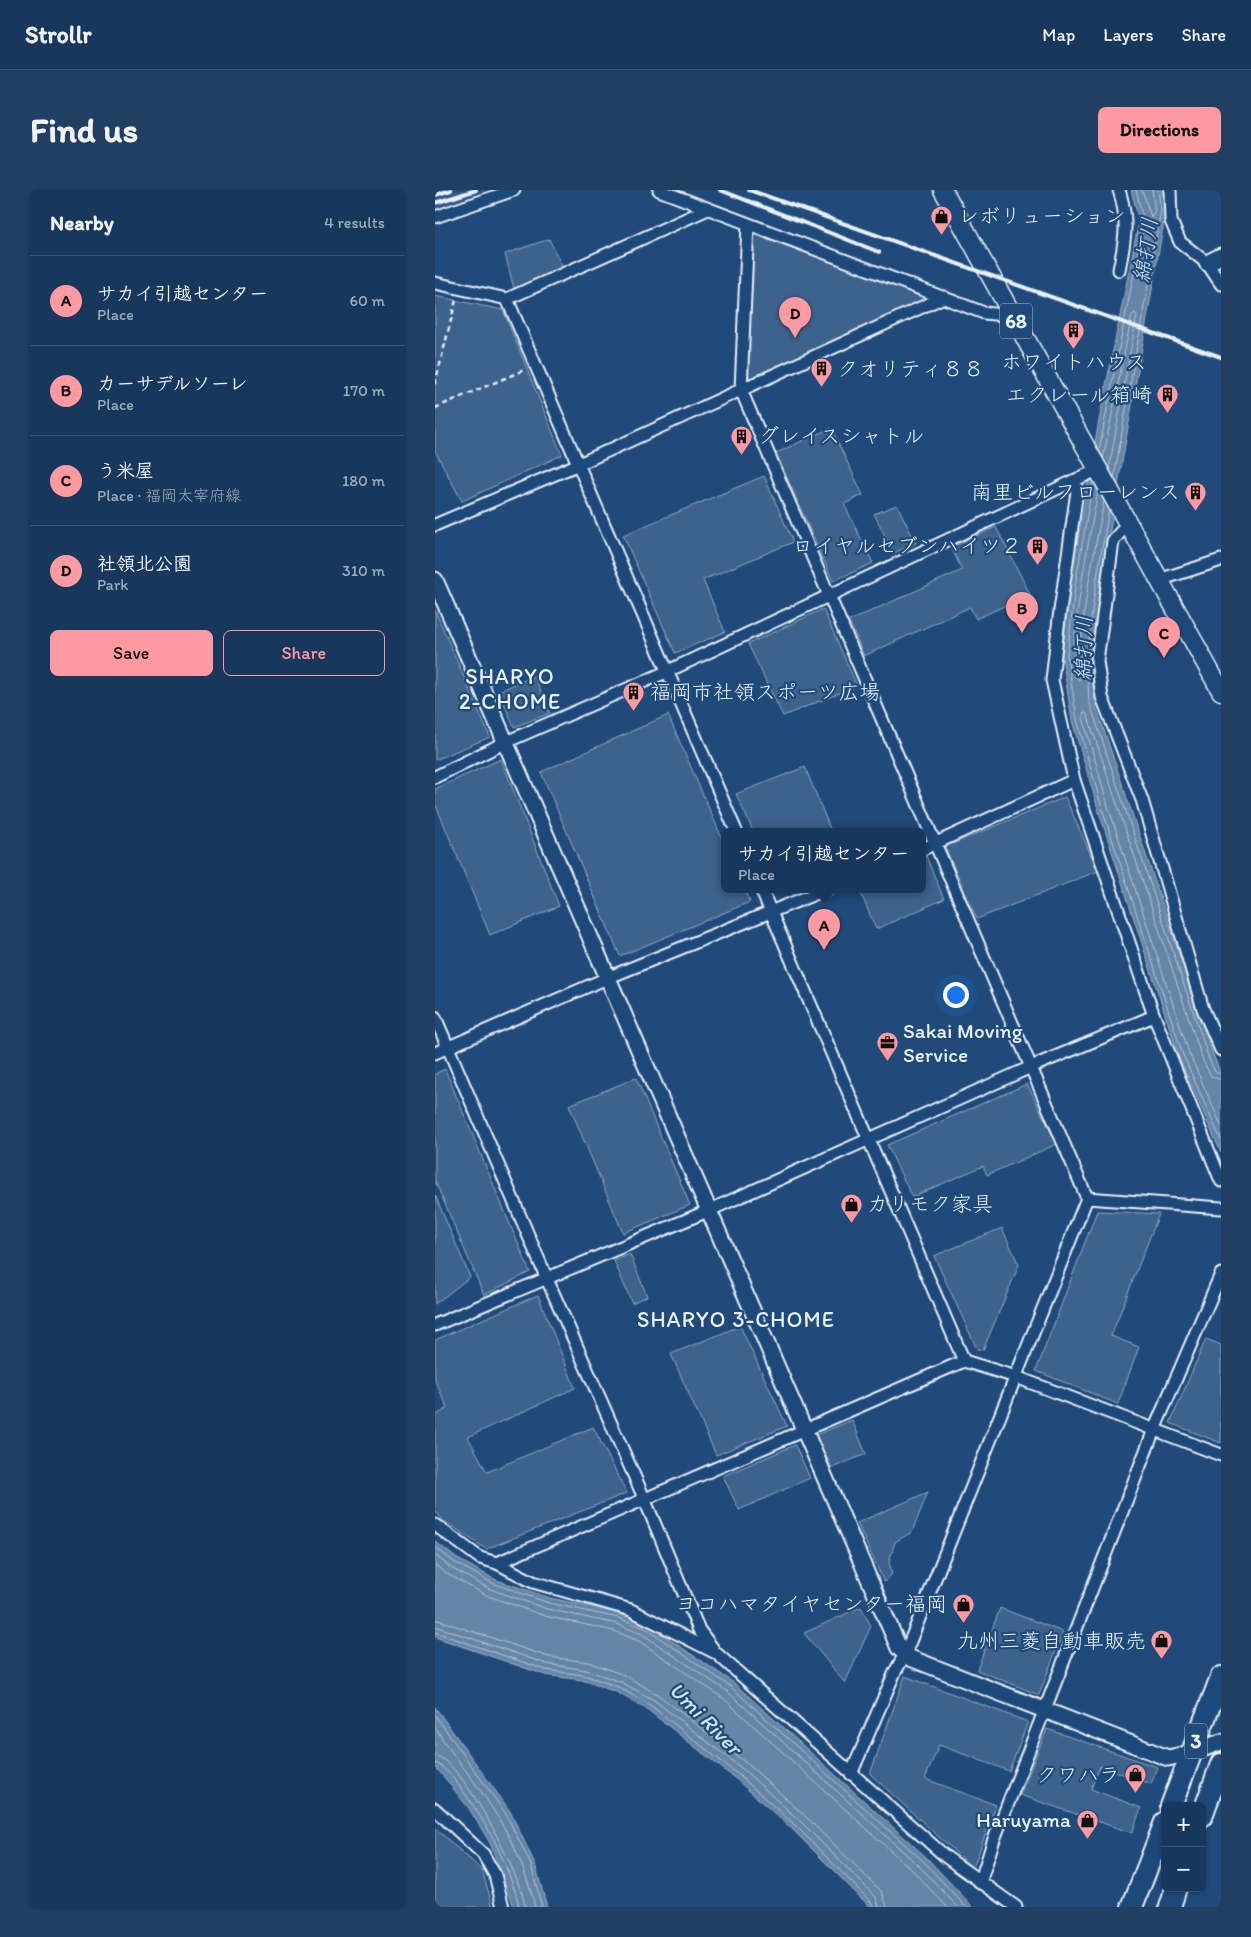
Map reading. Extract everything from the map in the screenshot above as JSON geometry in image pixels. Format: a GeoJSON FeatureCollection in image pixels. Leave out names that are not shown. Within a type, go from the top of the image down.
{"type":"FeatureCollection","features":[{"type":"Feature","properties":{"kind":"highway","name":"3"},"geometry":{"type":"LineString","coordinates":[[1173,1802],[1221,1677]]}},
{"type":"Feature","properties":{"kind":"highway","name":"3"},"geometry":{"type":"LineString","coordinates":[[1206,1805],[1221,1764]]}},
{"type":"Feature","properties":{"kind":"highway"},"geometry":{"type":"LineString","coordinates":[[1132,1907],[1161,1832]]}},
{"type":"Feature","properties":{"kind":"highway"},"geometry":{"type":"LineString","coordinates":[[1170,1907],[1175,1892]]}},
{"type":"Feature","properties":{"kind":"main road","name":"68"},"geometry":{"type":"LineString","coordinates":[[943,190],[1089,452],[1093,472],[1126,520],[1221,691]]}},
{"type":"Feature","properties":{"kind":"street"},"geometry":{"type":"LineString","coordinates":[[435,216],[514,190]]}},
{"type":"Feature","properties":{"kind":"street"},"geometry":{"type":"LineString","coordinates":[[659,190],[984,313],[1013,316]]}},
{"type":"Feature","properties":{"kind":"street"},"geometry":{"type":"LineString","coordinates":[[1119,190],[1125,207],[1127,232],[1119,270]]}},
{"type":"Feature","properties":{"kind":"street"},"geometry":{"type":"LineString","coordinates":[[1170,190],[1171,222],[1180,242],[1207,263],[1221,284]]}},
{"type":"Feature","properties":{"kind":"street"},"geometry":{"type":"LineString","coordinates":[[435,283],[507,298],[708,209]]}},
{"type":"Feature","properties":{"kind":"street"},"geometry":{"type":"LineString","coordinates":[[748,224],[741,390],[1087,1198],[905,1654],[895,1672],[851,1774]]}},
{"type":"Feature","properties":{"kind":"street"},"geometry":{"type":"LineString","coordinates":[[1207,263],[1221,256]]}},
{"type":"Feature","properties":{"kind":"street"},"geometry":{"type":"LineString","coordinates":[[435,524],[579,464],[944,297]]}},
{"type":"Feature","properties":{"kind":"street"},"geometry":{"type":"LineString","coordinates":[[507,298],[666,672],[735,828]]}},
{"type":"Feature","properties":{"kind":"street"},"geometry":{"type":"LineString","coordinates":[[435,777],[506,742],[666,672],[1093,472]]}},
{"type":"Feature","properties":{"kind":"street"},"geometry":{"type":"LineString","coordinates":[[1074,480],[1077,491],[1052,680],[1073,780],[1154,1016],[1221,1181]]}},
{"type":"Feature","properties":{"kind":"street"},"geometry":{"type":"LineString","coordinates":[[1126,520],[1113,541],[1097,661],[1102,697],[1142,800],[1203,1009],[1221,1050]]}},
{"type":"Feature","properties":{"kind":"street"},"geometry":{"type":"LineString","coordinates":[[1159,580],[1221,560]]}},
{"type":"Feature","properties":{"kind":"street"},"geometry":{"type":"LineString","coordinates":[[435,580],[899,1648],[910,1658],[1168,1758],[1191,1753],[1221,1742]]}},
{"type":"Feature","properties":{"kind":"street"},"geometry":{"type":"LineString","coordinates":[[926,848],[1073,780]]}},
{"type":"Feature","properties":{"kind":"street"},"geometry":{"type":"LineString","coordinates":[[763,893],[871,1139],[964,1361]]}},
{"type":"Feature","properties":{"kind":"street"},"geometry":{"type":"LineString","coordinates":[[435,1053],[607,978],[817,893]]}},
{"type":"Feature","properties":{"kind":"street"},"geometry":{"type":"LineString","coordinates":[[435,1325],[710,1210],[1031,1067],[1154,1016]]}},
{"type":"Feature","properties":{"kind":"street"},"geometry":{"type":"LineString","coordinates":[[435,1017],[644,1498],[699,1630],[716,1653],[945,1857],[1015,1907]]}},
{"type":"Feature","properties":{"kind":"street"},"geometry":{"type":"LineString","coordinates":[[1087,1198],[1221,1208]]}},
{"type":"Feature","properties":{"kind":"street"},"geometry":{"type":"LineString","coordinates":[[980,1883],[993,1842],[1154,1430],[1221,1274]]}},
{"type":"Feature","properties":{"kind":"street"},"geometry":{"type":"LineString","coordinates":[[497,1563],[803,1429],[964,1361],[1016,1377],[1221,1455]]}},
{"type":"Feature","properties":{"kind":"street"},"geometry":{"type":"LineString","coordinates":[[435,1525],[480,1558],[497,1563],[533,1582],[631,1610],[716,1653]]}},
{"type":"Feature","properties":{"kind":"street"},"geometry":{"type":"LineString","coordinates":[[435,1809],[483,1854],[495,1875],[503,1907]]}},
{"type":"Feature","properties":{"kind":"path"},"geometry":{"type":"LineString","coordinates":[[435,384],[456,300]]}},
{"type":"Feature","properties":{"kind":"path"},"geometry":{"type":"LineString","coordinates":[[435,408],[527,369]]}},
{"type":"Feature","properties":{"kind":"shaded area"},"geometry":{"type":"Polygon","coordinates":[[[435,190],[494,190],[435,209],[435,190]]]}},
{"type":"Feature","properties":{"kind":"shaded area"},"geometry":{"type":"Polygon","coordinates":[[[756,235],[929,297],[928,301],[753,378],[746,376],[752,239],[756,235]]]}},
{"type":"Feature","properties":{"kind":"shaded area"},"geometry":{"type":"Polygon","coordinates":[[[549,239],[563,268],[514,289],[505,254],[549,239]]]}},
{"type":"Feature","properties":{"kind":"shaded area"},"geometry":{"type":"Polygon","coordinates":[[[435,296],[503,310],[562,455],[462,501],[435,451],[435,296]]]}},
{"type":"Feature","properties":{"kind":"shaded area"},"geometry":{"type":"Polygon","coordinates":[[[831,428],[863,495],[844,504],[873,563],[833,581],[776,453],[831,428]]]}},
{"type":"Feature","properties":{"kind":"shaded area"},"geometry":{"type":"Polygon","coordinates":[[[764,476],[793,542],[703,580],[725,632],[675,653],[623,535],[764,476]]]}},
{"type":"Feature","properties":{"kind":"shaded area"},"geometry":{"type":"Polygon","coordinates":[[[897,505],[916,543],[894,553],[874,514],[897,505]]]}},
{"type":"Feature","properties":{"kind":"shaded area"},"geometry":{"type":"Polygon","coordinates":[[[996,527],[1030,594],[976,619],[970,607],[864,656],[849,621],[962,570],[951,547],[996,527]]]}},
{"type":"Feature","properties":{"kind":"shaded area"},"geometry":{"type":"Polygon","coordinates":[[[823,609],[857,686],[783,716],[748,644],[823,609]]]}},
{"type":"Feature","properties":{"kind":"shaded area"},"geometry":{"type":"Polygon","coordinates":[[[435,610],[490,737],[435,760],[435,610]]]}},
{"type":"Feature","properties":{"kind":"shaded area"},"geometry":{"type":"Polygon","coordinates":[[[534,676],[550,713],[514,727],[499,691],[534,676]]]}},
{"type":"Feature","properties":{"kind":"shaded area"},"geometry":{"type":"Polygon","coordinates":[[[668,715],[721,836],[721,893],[746,893],[750,902],[620,956],[541,772],[668,715]]]}},
{"type":"Feature","properties":{"kind":"shaded area"},"geometry":{"type":"Polygon","coordinates":[[[501,759],[559,906],[490,935],[435,803],[435,789],[501,759]]]}},
{"type":"Feature","properties":{"kind":"shaded area"},"geometry":{"type":"Polygon","coordinates":[[[805,767],[830,828],[752,828],[736,794],[805,767]]]}},
{"type":"Feature","properties":{"kind":"shaded area"},"geometry":{"type":"Polygon","coordinates":[[[1065,797],[1098,871],[977,919],[945,847],[1065,797]]]}},
{"type":"Feature","properties":{"kind":"shaded area"},"geometry":{"type":"Polygon","coordinates":[[[926,856],[944,899],[876,929],[861,893],[926,893],[926,856]]]}},
{"type":"Feature","properties":{"kind":"shaded area"},"geometry":{"type":"Polygon","coordinates":[[[445,1069],[530,1272],[484,1295],[435,1181],[435,1074],[445,1069]]]}},
{"type":"Feature","properties":{"kind":"shaded area"},"geometry":{"type":"Polygon","coordinates":[[[636,1078],[690,1205],[623,1233],[569,1105],[636,1078]]]}},
{"type":"Feature","properties":{"kind":"shaded area"},"geometry":{"type":"Polygon","coordinates":[[[1027,1084],[1057,1144],[987,1175],[983,1166],[912,1197],[887,1145],[1027,1084]]]}},
{"type":"Feature","properties":{"kind":"shaded area"},"geometry":{"type":"Polygon","coordinates":[[[435,1195],[470,1277],[435,1304],[435,1195]]]}},
{"type":"Feature","properties":{"kind":"shaded area"},"geometry":{"type":"Polygon","coordinates":[[[1097,1211],[1159,1214],[1111,1336],[1139,1347],[1118,1404],[1036,1371],[1097,1211]]]}},
{"type":"Feature","properties":{"kind":"shaded area"},"geometry":{"type":"Polygon","coordinates":[[[1002,1228],[1019,1265],[983,1350],[977,1349],[934,1256],[1002,1228]]]}},
{"type":"Feature","properties":{"kind":"shaded area"},"geometry":{"type":"Polygon","coordinates":[[[630,1254],[647,1296],[632,1303],[614,1261],[630,1254]]]}},
{"type":"Feature","properties":{"kind":"shaded area"},"geometry":{"type":"Polygon","coordinates":[[[538,1295],[575,1388],[468,1437],[487,1472],[593,1427],[627,1493],[486,1549],[444,1521],[435,1511],[435,1416],[448,1408],[435,1381],[435,1340],[538,1295]]]}},
{"type":"Feature","properties":{"kind":"shaded area"},"geometry":{"type":"Polygon","coordinates":[[[740,1326],[787,1426],[716,1455],[671,1354],[740,1326]]]}},
{"type":"Feature","properties":{"kind":"shaded area"},"geometry":{"type":"Polygon","coordinates":[[[1206,1339],[1221,1345],[1221,1443],[1170,1423],[1206,1339]]]}},
{"type":"Feature","properties":{"kind":"shaded area"},"geometry":{"type":"Polygon","coordinates":[[[852,1420],[866,1454],[832,1468],[816,1435],[852,1420]]]}},
{"type":"Feature","properties":{"kind":"shaded area"},"geometry":{"type":"Polygon","coordinates":[[[795,1445],[810,1478],[739,1510],[723,1476],[795,1445]]]}},
{"type":"Feature","properties":{"kind":"shaded area"},"geometry":{"type":"Polygon","coordinates":[[[928,1492],[912,1532],[895,1542],[889,1562],[892,1574],[884,1582],[857,1523],[928,1492]]]}},
{"type":"Feature","properties":{"kind":"shaded area"},"geometry":{"type":"Polygon","coordinates":[[[861,1607],[871,1626],[845,1683],[804,1633],[861,1607]]]}},
{"type":"Feature","properties":{"kind":"shaded area"},"geometry":{"type":"Polygon","coordinates":[[[1000,1608],[1063,1632],[1039,1695],[977,1670],[1000,1608]]]}},
{"type":"Feature","properties":{"kind":"shaded area"},"geometry":{"type":"Polygon","coordinates":[[[905,1676],[1028,1722],[1009,1771],[939,1745],[925,1779],[996,1805],[973,1868],[870,1774],[905,1676]]]}},
{"type":"Feature","properties":{"kind":"shaded area"},"geometry":{"type":"Polygon","coordinates":[[[1047,1729],[1157,1767],[1151,1784],[1100,1766],[1091,1789],[1141,1808],[1132,1833],[1020,1795],[1047,1729]]]}},
{"type":"Feature","properties":{"kind":"shaded area"},"geometry":{"type":"Polygon","coordinates":[[[435,1828],[482,1870],[493,1907],[435,1907],[435,1828]]]}},
{"type":"Feature","properties":{"kind":"water","name":"綿打川"},"geometry":{"type":"Polygon","coordinates":[[[1131,190],[1163,190],[1166,210],[1100,588],[1092,660],[1094,700],[1221,1073],[1221,1153],[1179,1057],[1098,809],[1072,721],[1062,656],[1071,579],[1099,420],[1139,221],[1131,190]]]}},
{"type":"Feature","properties":{"kind":"water","name":"Umi River"},"geometry":{"type":"Polygon","coordinates":[[[435,1541],[456,1558],[494,1579],[550,1598],[620,1613],[647,1624],[734,1683],[926,1857],[973,1907],[870,1907],[792,1829],[737,1780],[648,1710],[616,1692],[582,1680],[545,1675],[435,1637],[435,1541]]]}},
{"type":"Feature","properties":{"kind":"water"},"geometry":{"type":"Polygon","coordinates":[[[435,1707],[510,1811],[535,1864],[547,1907],[514,1907],[490,1843],[468,1807],[435,1766],[435,1707]]]}},
{"type":"Feature","properties":{"kind":"railway"},"geometry":{"type":"LineString","coordinates":[[435,195],[451,190]]}},
{"type":"Feature","properties":{"kind":"railway"},"geometry":{"type":"LineString","coordinates":[[435,203],[476,190]]}},
{"type":"Feature","properties":{"kind":"railway"},"geometry":{"type":"LineString","coordinates":[[720,190],[879,252]]}},
{"type":"Feature","properties":{"kind":"railway"},"geometry":{"type":"LineString","coordinates":[[749,190],[1221,357]]}},
{"type":"Feature","properties":{"kind":"place","name":"レボリューション"},"geometry":{"type":"Point","coordinates":[942,235]}},
{"type":"Feature","properties":{"kind":"place","name":"社領北公園"},"geometry":{"type":"Point","coordinates":[795,338]}},
{"type":"Feature","properties":{"kind":"place","name":"ホワイトハウス"},"geometry":{"type":"Point","coordinates":[1074,349]}},
{"type":"Feature","properties":{"kind":"place","name":"クオリティ８８"},"geometry":{"type":"Point","coordinates":[821,388]}},
{"type":"Feature","properties":{"kind":"place","name":"エクレール箱崎"},"geometry":{"type":"Point","coordinates":[1168,414]}},
{"type":"Feature","properties":{"kind":"place","name":"グレイスシャトル"},"geometry":{"type":"Point","coordinates":[742,455]}},
{"type":"Feature","properties":{"kind":"place","name":"南里ビルフローレンス"},"geometry":{"type":"Point","coordinates":[1196,511]}},
{"type":"Feature","properties":{"kind":"place","name":"ロイヤルセブンハイツ２"},"geometry":{"type":"Point","coordinates":[1038,565]}},
{"type":"Feature","properties":{"kind":"place","name":"カーサデルソーレ"},"geometry":{"type":"Point","coordinates":[1022,633]}},
{"type":"Feature","properties":{"kind":"place","name":"う米屋"},"geometry":{"type":"Point","coordinates":[1164,658]}},
{"type":"Feature","properties":{"kind":"place","name":"福岡市社領スポーツ広場"},"geometry":{"type":"Point","coordinates":[634,711]}},
{"type":"Feature","properties":{"kind":"place","name":"サカイ引越センター"},"geometry":{"type":"Point","coordinates":[824,950]}},
{"type":"Feature","properties":{"kind":"place","name":"Sakai Moving Service"},"geometry":{"type":"Point","coordinates":[887,1062]}},
{"type":"Feature","properties":{"kind":"place","name":"カリモク家具"},"geometry":{"type":"Point","coordinates":[851,1223]}},
{"type":"Feature","properties":{"kind":"place","name":"ヨコハマタイヤセンター福岡"},"geometry":{"type":"Point","coordinates":[963,1623]}},
{"type":"Feature","properties":{"kind":"place","name":"九州三菱自動車販売"},"geometry":{"type":"Point","coordinates":[1162,1660]}},
{"type":"Feature","properties":{"kind":"place","name":"クワハラ"},"geometry":{"type":"Point","coordinates":[1136,1794]}},
{"type":"Feature","properties":{"kind":"place","name":"Haruyama"},"geometry":{"type":"Point","coordinates":[1087,1839]}},
{"type":"Feature","properties":{"kind":"district","name":"SHARYO 2-CHOME"},"geometry":{"type":"Point","coordinates":[510,688]}},
{"type":"Feature","properties":{"kind":"district","name":"SHARYO 3-CHOME"},"geometry":{"type":"Point","coordinates":[736,1319]}}]}
